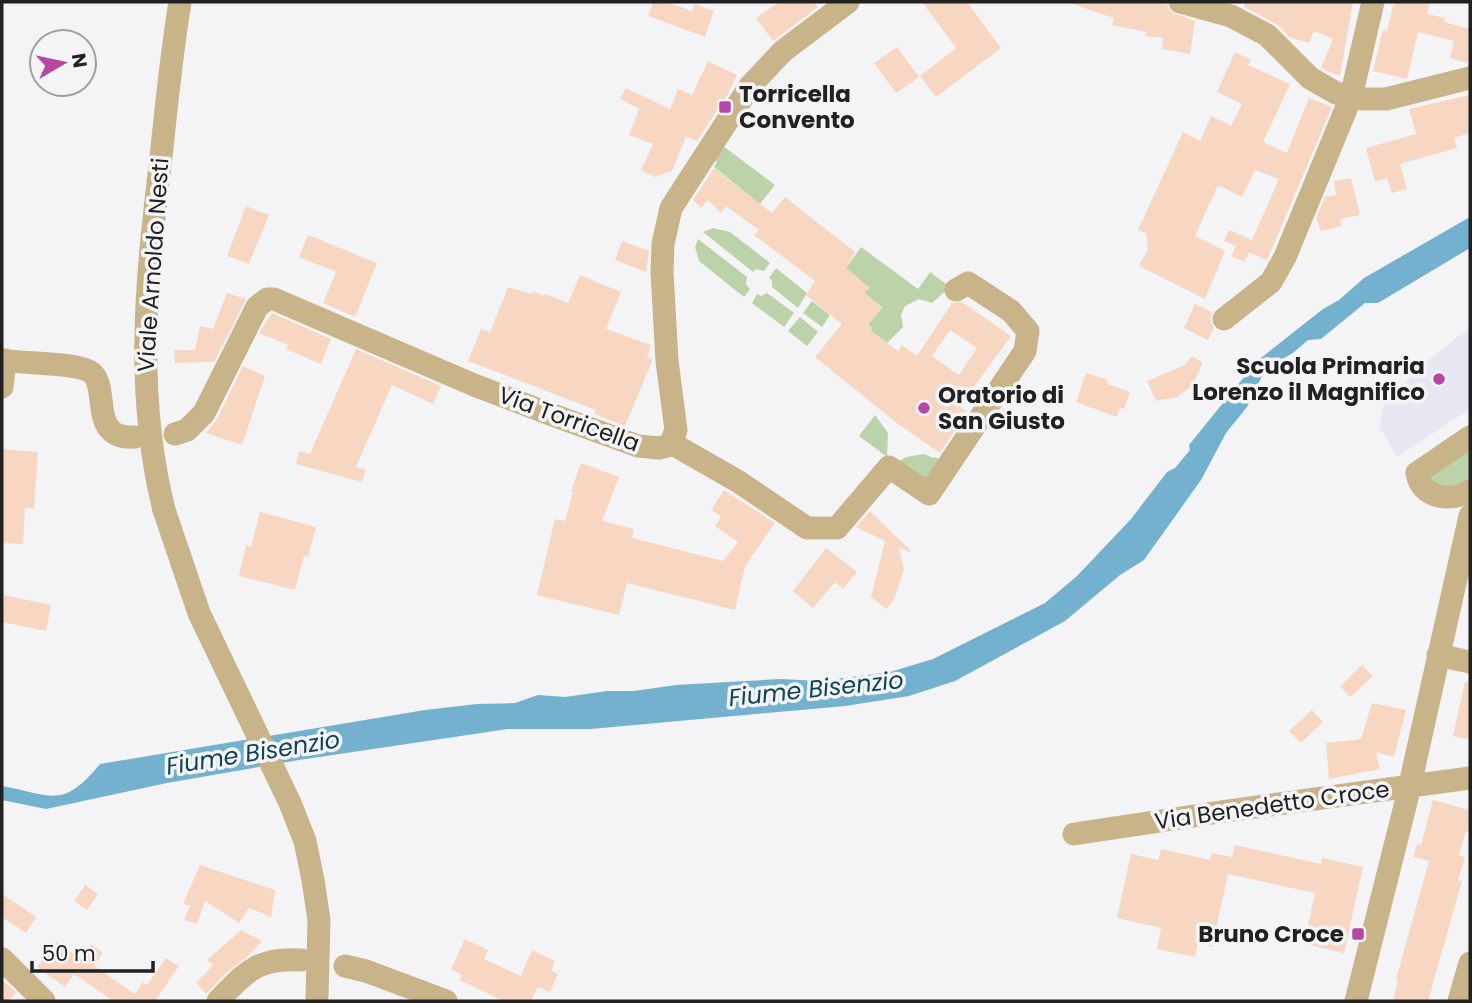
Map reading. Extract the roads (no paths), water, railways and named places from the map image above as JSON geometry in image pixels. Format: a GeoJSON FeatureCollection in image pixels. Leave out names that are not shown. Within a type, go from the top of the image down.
{"type":"FeatureCollection","features":[{"type":"Feature","properties":{"kind":"street","name":"Viale Arnoldo Nesti"},"geometry":{"type":"LineString","coordinates":[[180,2],[156,198],[145,331],[147,408],[164,510],[199,612],[290,803],[305,841],[318,911],[316,999]]}},
{"type":"Feature","properties":{"kind":"street","name":"Via Torricella"},"geometry":{"type":"LineString","coordinates":[[175,434],[187,430],[204,413],[257,307],[267,299],[280,300],[474,385],[562,419],[650,448],[671,443],[676,430],[667,361],[662,272],[663,244],[671,208],[750,86],[774,59],[848,2]]}},
{"type":"Feature","properties":{"kind":"street"},"geometry":{"type":"LineString","coordinates":[[1180,2],[1231,16],[1267,35],[1310,78],[1329,90],[1351,97],[1386,99],[1470,78]]}},
{"type":"Feature","properties":{"kind":"street"},"geometry":{"type":"LineString","coordinates":[[1224,319],[1271,282],[1305,211],[1351,97],[1373,2]]}},
{"type":"Feature","properties":{"kind":"street"},"geometry":{"type":"LineString","coordinates":[[671,443],[719,470],[807,528],[837,528],[889,467],[929,494],[1025,351],[1028,331],[1011,311],[968,283],[956,290]]}},
{"type":"Feature","properties":{"kind":"street"},"geometry":{"type":"LineString","coordinates":[[2,387],[4,360],[76,366],[90,371],[99,384],[106,424],[120,436],[135,437]]}},
{"type":"Feature","properties":{"kind":"street"},"geometry":{"type":"LineString","coordinates":[[1470,437],[1417,473],[1421,488],[1428,493],[1455,496],[1470,491]]}},
{"type":"Feature","properties":{"kind":"street"},"geometry":{"type":"LineString","coordinates":[[1356,1001],[1410,786],[1470,516]]}},
{"type":"Feature","properties":{"kind":"street"},"geometry":{"type":"LineString","coordinates":[[1438,655],[1470,662]]}},
{"type":"Feature","properties":{"kind":"street","name":"Via Benedetto Croce"},"geometry":{"type":"LineString","coordinates":[[1074,834],[1470,778]]}},
{"type":"Feature","properties":{"kind":"street"},"geometry":{"type":"LineString","coordinates":[[2,959],[44,1001]]}},
{"type":"Feature","properties":{"kind":"street"},"geometry":{"type":"LineString","coordinates":[[218,1001],[259,965],[271,960],[301,960]]}},
{"type":"Feature","properties":{"kind":"street"},"geometry":{"type":"LineString","coordinates":[[1459,1001],[1470,963]]}},
{"type":"Feature","properties":{"kind":"street"},"geometry":{"type":"LineString","coordinates":[[345,967],[366,971],[446,1001]]}},
{"type":"Feature","properties":{"kind":"water","name":"Fiume Bisenzio"},"geometry":{"type":"Polygon","coordinates":[[[1470,217],[1470,248],[1378,303],[1365,303],[1321,339],[1308,340],[1277,362],[1261,378],[1247,407],[1226,433],[1201,480],[1144,560],[1120,575],[1065,621],[955,681],[909,696],[845,706],[591,729],[508,729],[299,760],[167,783],[46,809],[2,800],[2,786],[45,795],[65,794],[87,779],[100,764],[425,710],[515,703],[538,695],[565,697],[676,685],[780,679],[820,681],[890,672],[933,659],[1045,603],[1077,576],[1131,519],[1167,472],[1175,468],[1190,450],[1189,445],[1257,361],[1364,278],[1470,217]]]}},
{"type":"Feature","properties":{"kind":"place","name":"Torricella Convento"},"geometry":{"type":"Point","coordinates":[725,107]}},
{"type":"Feature","properties":{"kind":"place","name":"Scuola Primaria Lorenzo il Magnifico"},"geometry":{"type":"Point","coordinates":[1439,379]}},
{"type":"Feature","properties":{"kind":"place","name":"Oratorio di San Giusto"},"geometry":{"type":"Point","coordinates":[924,408]}},
{"type":"Feature","properties":{"kind":"place","name":"Bruno Croce"},"geometry":{"type":"Point","coordinates":[1358,934]}}]}
